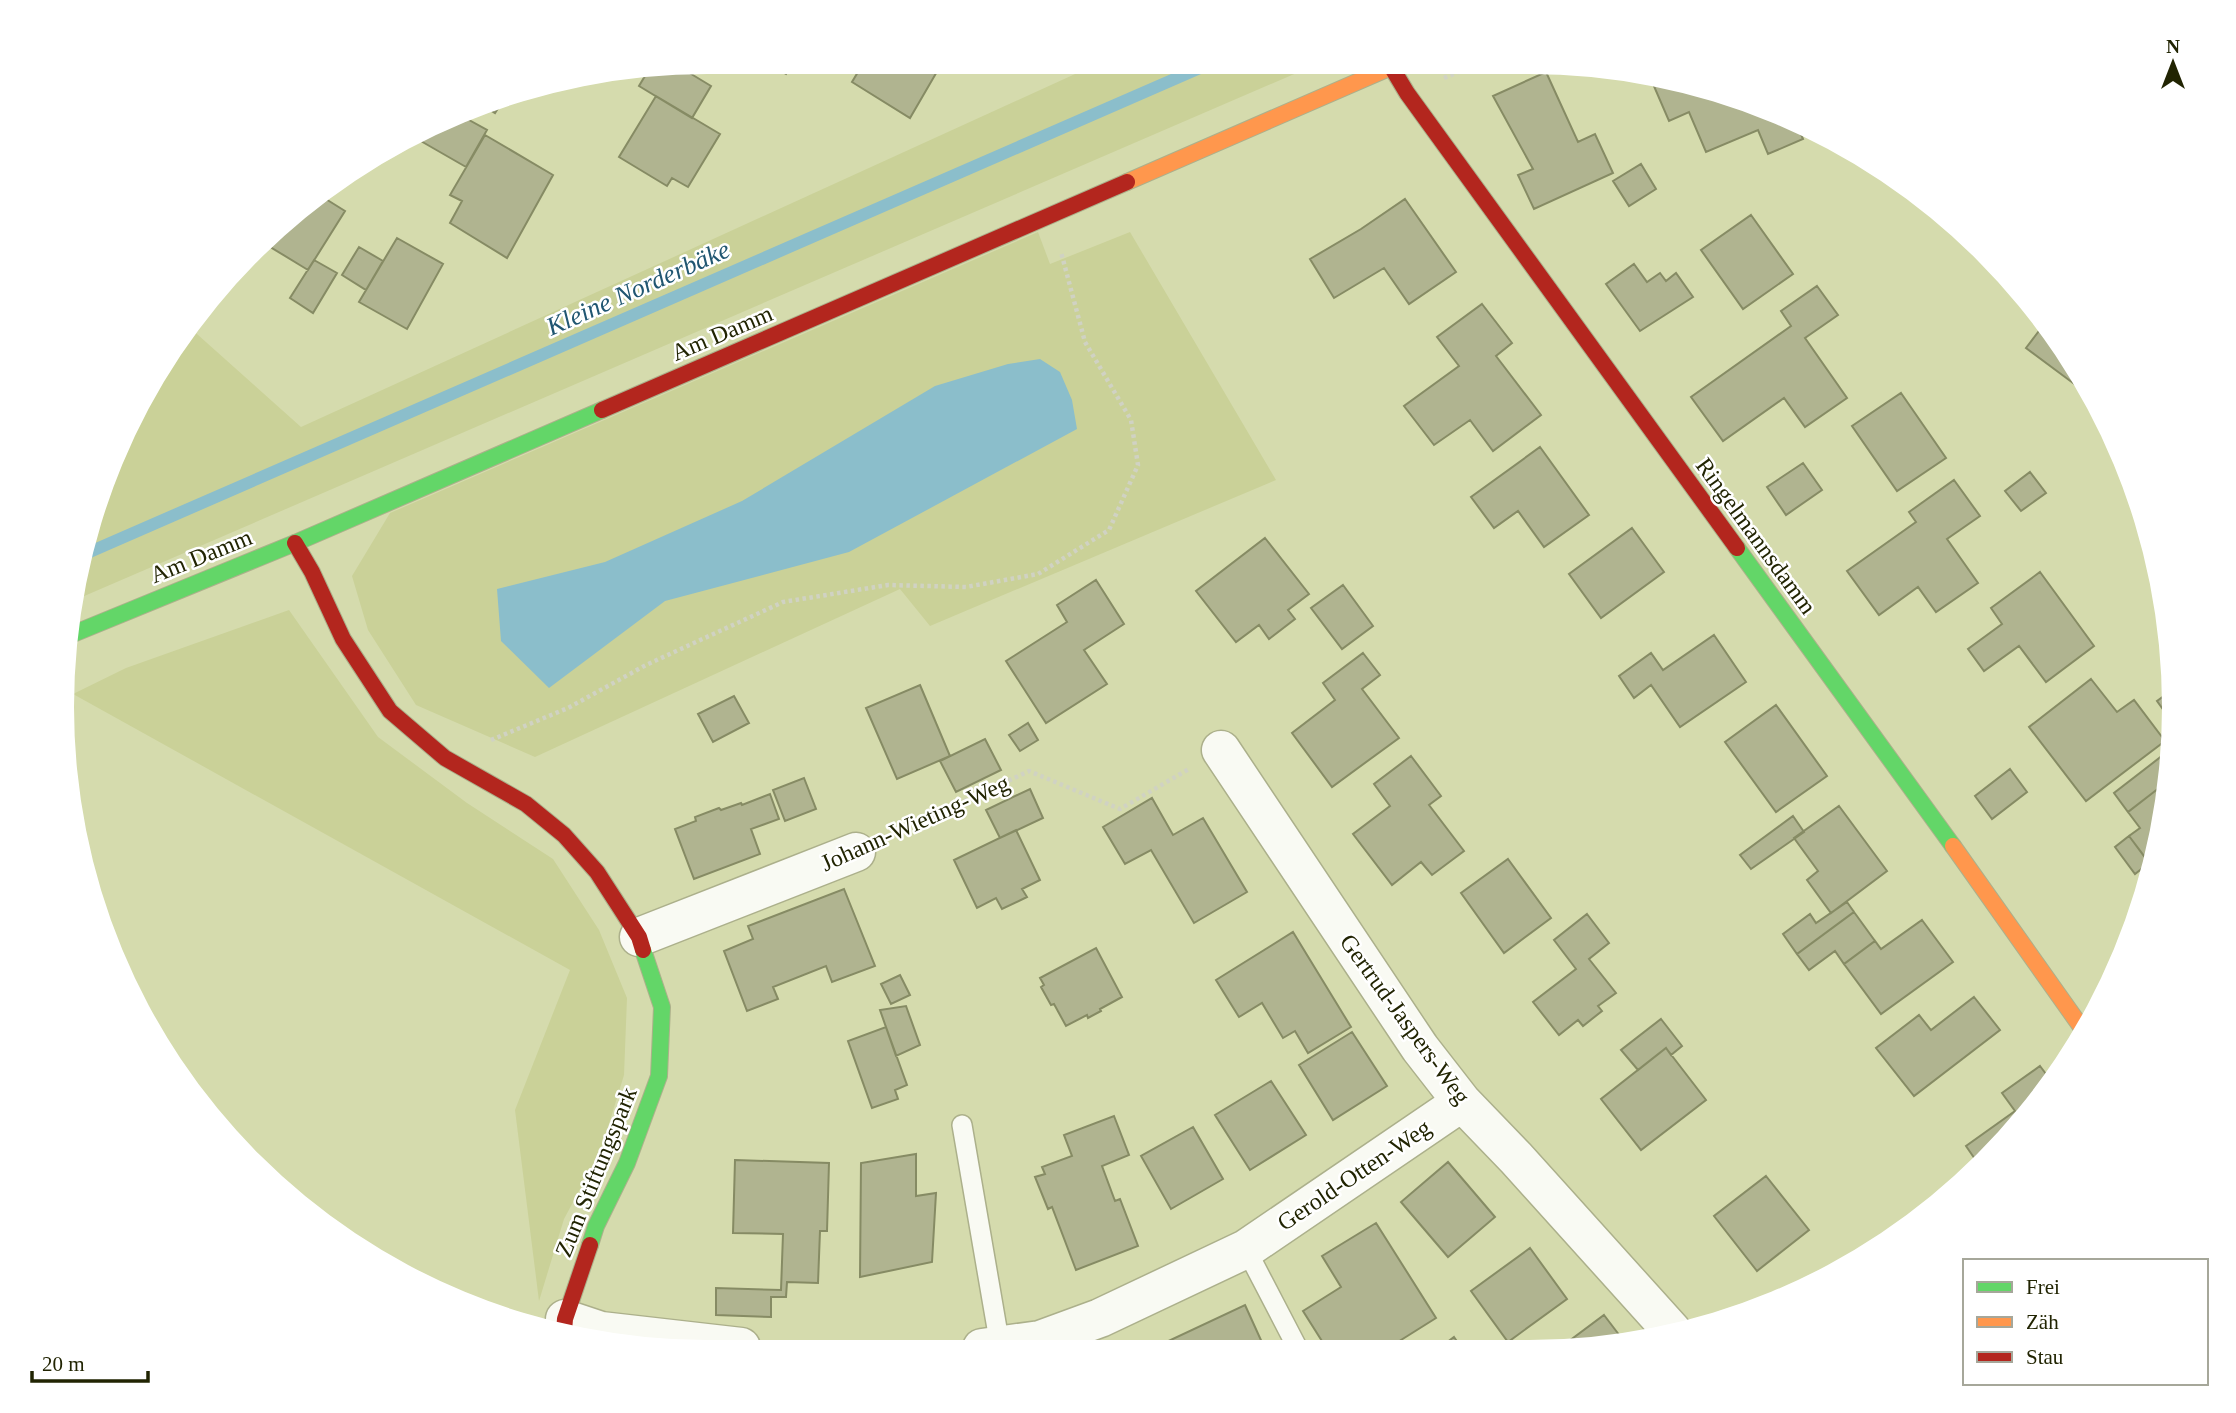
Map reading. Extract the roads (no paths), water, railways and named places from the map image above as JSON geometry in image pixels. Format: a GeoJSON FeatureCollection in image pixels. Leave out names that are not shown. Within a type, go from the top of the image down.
{"type":"FeatureCollection","features":[{"type":"Feature","properties":{"kind":"street","name":"Am Damm"},"geometry":{"type":"LineString","coordinates":[[78,632],[295,543],[1376,74]]}},
{"type":"Feature","properties":{"kind":"street","name":"Ringelmannsdamm"},"geometry":{"type":"LineString","coordinates":[[1398,74],[1418,109],[2078,1023]]}},
{"type":"Feature","properties":{"kind":"street","name":"Zum Stiftungspark"},"geometry":{"type":"LineString","coordinates":[[295,543],[312,572],[343,639],[390,711],[445,758],[526,804],[564,835],[597,872],[639,937],[662,1007],[659,1076],[628,1163],[596,1226],[566,1323]]}},
{"type":"Feature","properties":{"kind":"street","name":"Gertrud-Jaspers-Weg"},"geometry":{"type":"LineString","coordinates":[[1221,750],[1420,1048],[1462,1102],[1666,1324]]}},
{"type":"Feature","properties":{"kind":"street","name":"Johann-Wieting-Weg"},"geometry":{"type":"LineString","coordinates":[[639,937],[856,852]]}},
{"type":"Feature","properties":{"kind":"street","name":"Gerold-Otten-Weg"},"geometry":{"type":"LineString","coordinates":[[1050,1340],[1246,1249],[1462,1102]]}},
{"type":"Feature","properties":{"kind":"street"},"geometry":{"type":"LineString","coordinates":[[617,1333],[646,1336]]}},
{"type":"Feature","properties":{"kind":"lane","name":"Gerold-Otten-Weg"},"geometry":{"type":"LineString","coordinates":[[962,1125],[990,1340]]}},
{"type":"Feature","properties":{"kind":"lane"},"geometry":{"type":"LineString","coordinates":[[1246,1249],[1293,1340]]}},
{"type":"Feature","properties":{"kind":"water"},"geometry":{"type":"Polygon","coordinates":[[[1040,359],[1060,372],[1072,400],[1077,429],[849,552],[665,601],[549,688],[501,641],[497,589],[605,562],[742,501],[935,386],[1008,364],[1040,359]]]}},
{"type":"Feature","properties":{"kind":"waterway","name":"Kleine Norderbäke"},"geometry":{"type":"LineString","coordinates":[[93,550],[1186,74]]}}]}
